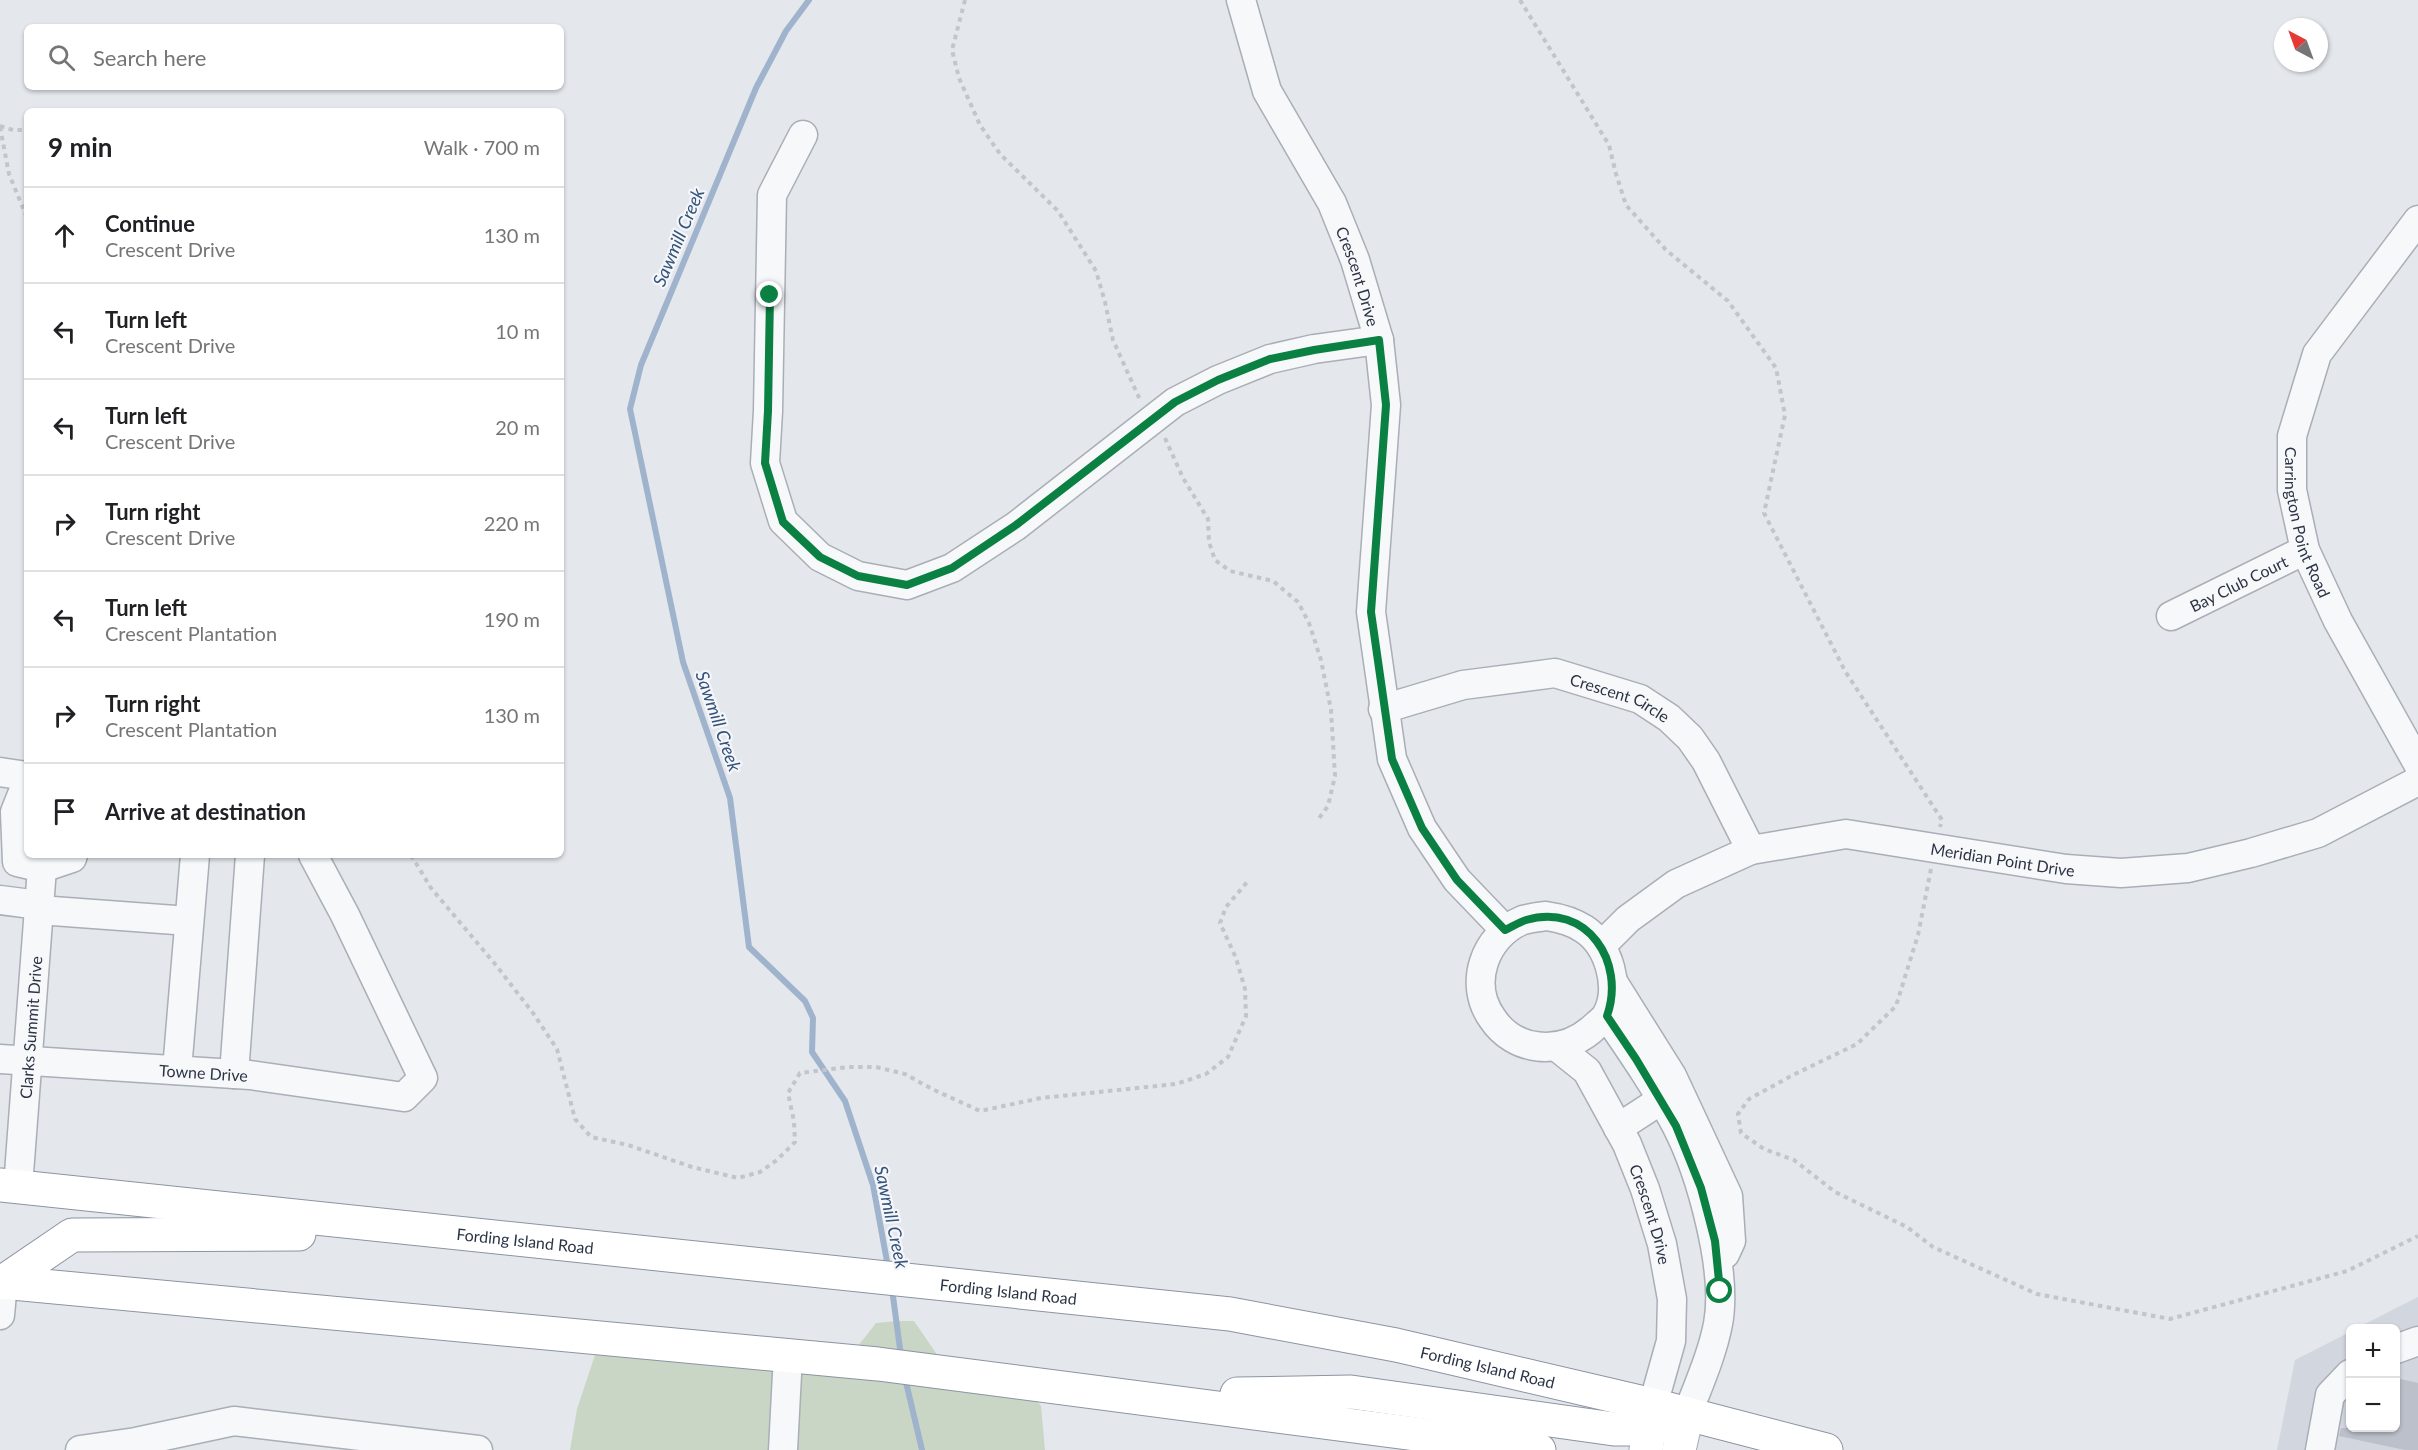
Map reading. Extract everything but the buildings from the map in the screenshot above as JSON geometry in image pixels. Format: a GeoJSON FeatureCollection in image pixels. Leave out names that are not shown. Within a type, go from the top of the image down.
{"type":"FeatureCollection","features":[{"type":"Feature","properties":{"kind":"main road","name":"Fording Island Road"},"geometry":{"type":"LineString","coordinates":[[6,1189],[466,1234],[1230,1314],[1396,1345],[1649,1428],[1687,1415],[1826,1450]]}},
{"type":"Feature","properties":{"kind":"main road"},"geometry":{"type":"LineString","coordinates":[[2,1282],[72,1235],[466,1234]]}},
{"type":"Feature","properties":{"kind":"main road"},"geometry":{"type":"LineString","coordinates":[[2,1282],[878,1364],[1539,1450]]}},
{"type":"Feature","properties":{"kind":"main road"},"geometry":{"type":"LineString","coordinates":[[1129,1397],[1351,1392],[1614,1429],[1649,1428]]}},
{"type":"Feature","properties":{"kind":"main road"},"geometry":{"type":"LineString","coordinates":[[1679,1450],[1687,1415]]}},
{"type":"Feature","properties":{"kind":"main road"},"geometry":{"type":"LineString","coordinates":[[1359,1426],[1436,1450]]}},
{"type":"Feature","properties":{"kind":"street","name":"Crescent Drive"},"geometry":{"type":"LineString","coordinates":[[1241,0],[1267,91],[1332,202],[1355,260],[1379,340],[1386,405],[1371,612],[1383,709],[1392,759],[1422,828],[1457,880],[1505,930]]}},
{"type":"Feature","properties":{"kind":"street"},"geometry":{"type":"LineString","coordinates":[[803,135],[772,195],[765,463],[783,522],[820,557],[858,576],[907,585],[952,568],[1016,525],[1175,402],[1218,380],[1270,359],[1379,340]]}},
{"type":"Feature","properties":{"kind":"street","name":"Carrington Point Road"},"geometry":{"type":"LineString","coordinates":[[2418,220],[2317,354],[2292,436],[2292,490],[2305,550],[2338,621],[2418,764]]}},
{"type":"Feature","properties":{"kind":"street","name":"Bay Club Court"},"geometry":{"type":"LineString","coordinates":[[2171,616],[2305,550]]}},
{"type":"Feature","properties":{"kind":"street","name":"Crescent Circle"},"geometry":{"type":"LineString","coordinates":[[1383,709],[1463,686],[1555,673],[1640,699],[1669,718],[1690,738],[1706,761],[1751,850]]}},
{"type":"Feature","properties":{"kind":"street"},"geometry":{"type":"LineString","coordinates":[[0,772],[24,776]]}},
{"type":"Feature","properties":{"kind":"street","name":"Meridian Point Drive"},"geometry":{"type":"LineString","coordinates":[[1601,946],[1628,919],[1676,884],[1751,850],[1846,834],[2088,870],[2121,873],[2188,868],[2251,854],[2318,833],[2418,781]]}},
{"type":"Feature","properties":{"kind":"street"},"geometry":{"type":"LineString","coordinates":[[24,790],[15,812],[17,862],[42,868],[72,858]]}},
{"type":"Feature","properties":{"kind":"street"},"geometry":{"type":"LineString","coordinates":[[177,1070],[195,858]]}},
{"type":"Feature","properties":{"kind":"street"},"geometry":{"type":"LineString","coordinates":[[234,1074],[250,858]]}},
{"type":"Feature","properties":{"kind":"street","name":"Towne Drive"},"geometry":{"type":"LineString","coordinates":[[13,1060],[234,1074],[405,1097],[423,1078],[345,915],[315,858]]}},
{"type":"Feature","properties":{"kind":"street","name":"Clarks Summit Drive"},"geometry":{"type":"LineString","coordinates":[[6,1189],[13,1060],[39,907],[42,868]]}},
{"type":"Feature","properties":{"kind":"street"},"geometry":{"type":"LineString","coordinates":[[0,900],[39,907],[189,921]]}},
{"type":"Feature","properties":{"kind":"street"},"geometry":{"type":"LineString","coordinates":[[1545,916],[1567,920],[1586,930],[1601,946],[1609,964],[1613,982],[1611,1004],[1607,1016],[1573,1042],[1557,1047],[1536,1047],[1515,1040],[1498,1027],[1485,1009],[1480,988],[1482,966],[1490,946],[1505,930],[1524,920],[1545,916]]}},
{"type":"Feature","properties":{"kind":"street"},"geometry":{"type":"LineString","coordinates":[[1613,982],[1672,1076],[1728,1196],[1731,1241],[1718,1270]]}},
{"type":"Feature","properties":{"kind":"street"},"geometry":{"type":"LineString","coordinates":[[1607,1016],[1676,1126],[1701,1188],[1715,1241],[1720,1291],[1718,1324],[1687,1415]]}},
{"type":"Feature","properties":{"kind":"street","name":"Crescent Drive"},"geometry":{"type":"LineString","coordinates":[[1557,1047],[1587,1071],[1618,1128],[1646,1189],[1662,1244],[1672,1299],[1671,1341],[1649,1428]]}},
{"type":"Feature","properties":{"kind":"street"},"geometry":{"type":"LineString","coordinates":[[1618,1128],[1661,1100]]}},
{"type":"Feature","properties":{"kind":"street"},"geometry":{"type":"LineString","coordinates":[[0,1315],[2,1282]]}},
{"type":"Feature","properties":{"kind":"street"},"geometry":{"type":"LineString","coordinates":[[2400,1348],[2418,1341]]}},
{"type":"Feature","properties":{"kind":"street"},"geometry":{"type":"LineString","coordinates":[[783,1450],[788,1355]]}},
{"type":"Feature","properties":{"kind":"street"},"geometry":{"type":"LineString","coordinates":[[2319,1450],[2330,1395],[2346,1378]]}},
{"type":"Feature","properties":{"kind":"street"},"geometry":{"type":"LineString","coordinates":[[80,1450],[137,1446],[253,1432],[478,1450]]}},
{"type":"Feature","properties":{"kind":"path"},"geometry":{"type":"LineString","coordinates":[[1521,0],[1609,145],[1626,205],[1666,250],[1728,301],[1776,368],[1785,415],[1764,513],[1845,671],[1942,820],[1918,935],[1896,1006],[1857,1044],[1749,1099],[1738,1114],[1741,1133],[1764,1149],[1794,1160],[1835,1192],[1907,1227],[1932,1247],[2037,1294],[2170,1319],[2347,1271],[2418,1236]]}},
{"type":"Feature","properties":{"kind":"path"},"geometry":{"type":"LineString","coordinates":[[24,130],[0,127],[9,174],[24,211]]}},
{"type":"Feature","properties":{"kind":"path"},"geometry":{"type":"LineString","coordinates":[[413,858],[431,888],[520,996],[557,1049],[575,1119],[591,1137],[628,1145],[692,1167],[738,1178],[760,1172],[777,1160],[795,1142],[794,1120],[788,1093],[800,1073],[848,1067],[876,1067],[905,1074],[980,1111],[1041,1098],[1176,1084],[1206,1074],[1228,1058],[1246,1016],[1245,989],[1236,958],[1221,923],[1226,908],[1248,881]]}},
{"type":"Feature","properties":{"kind":"shaded area"},"geometry":{"type":"Polygon","coordinates":[[[2418,1297],[2418,1450],[2277,1450],[2295,1360],[2346,1334],[2346,1432],[2400,1432],[2400,1324],[2365,1324],[2418,1297]]]}},
{"type":"Feature","properties":{"kind":"green space"},"geometry":{"type":"Polygon","coordinates":[[[914,1321],[938,1356],[1014,1373],[1041,1406],[1045,1450],[570,1450],[577,1409],[599,1343],[858,1346],[876,1323],[914,1321]]]}},
{"type":"Feature","properties":{"kind":"waterway","name":"Sawmill Creek"},"geometry":{"type":"LineString","coordinates":[[809,0],[786,31],[756,88],[641,365],[630,409],[683,662],[730,798],[749,947],[805,1001],[813,1018],[812,1052],[845,1101],[873,1185],[888,1267]]}},
{"type":"Feature","properties":{"kind":"waterway","name":"Sawmill Creek"},"geometry":{"type":"LineString","coordinates":[[892,1289],[901,1356]]}},
{"type":"Feature","properties":{"kind":"waterway","name":"Sawmill Creek"},"geometry":{"type":"LineString","coordinates":[[905,1378],[922,1450]]}},
{"type":"Feature","properties":{"kind":"route"},"geometry":{"type":"LineString","coordinates":[[770,295],[765,463],[783,522],[820,557],[858,576],[907,585],[952,568],[1016,525],[1175,402],[1218,380],[1270,359],[1379,340],[1386,405],[1371,612],[1383,709],[1392,759],[1422,828],[1457,880],[1505,930],[1524,920],[1545,916],[1567,920],[1586,930],[1601,946],[1609,964],[1613,982],[1611,1004],[1607,1016],[1676,1126],[1701,1188],[1715,1241],[1720,1291]]}}]}
